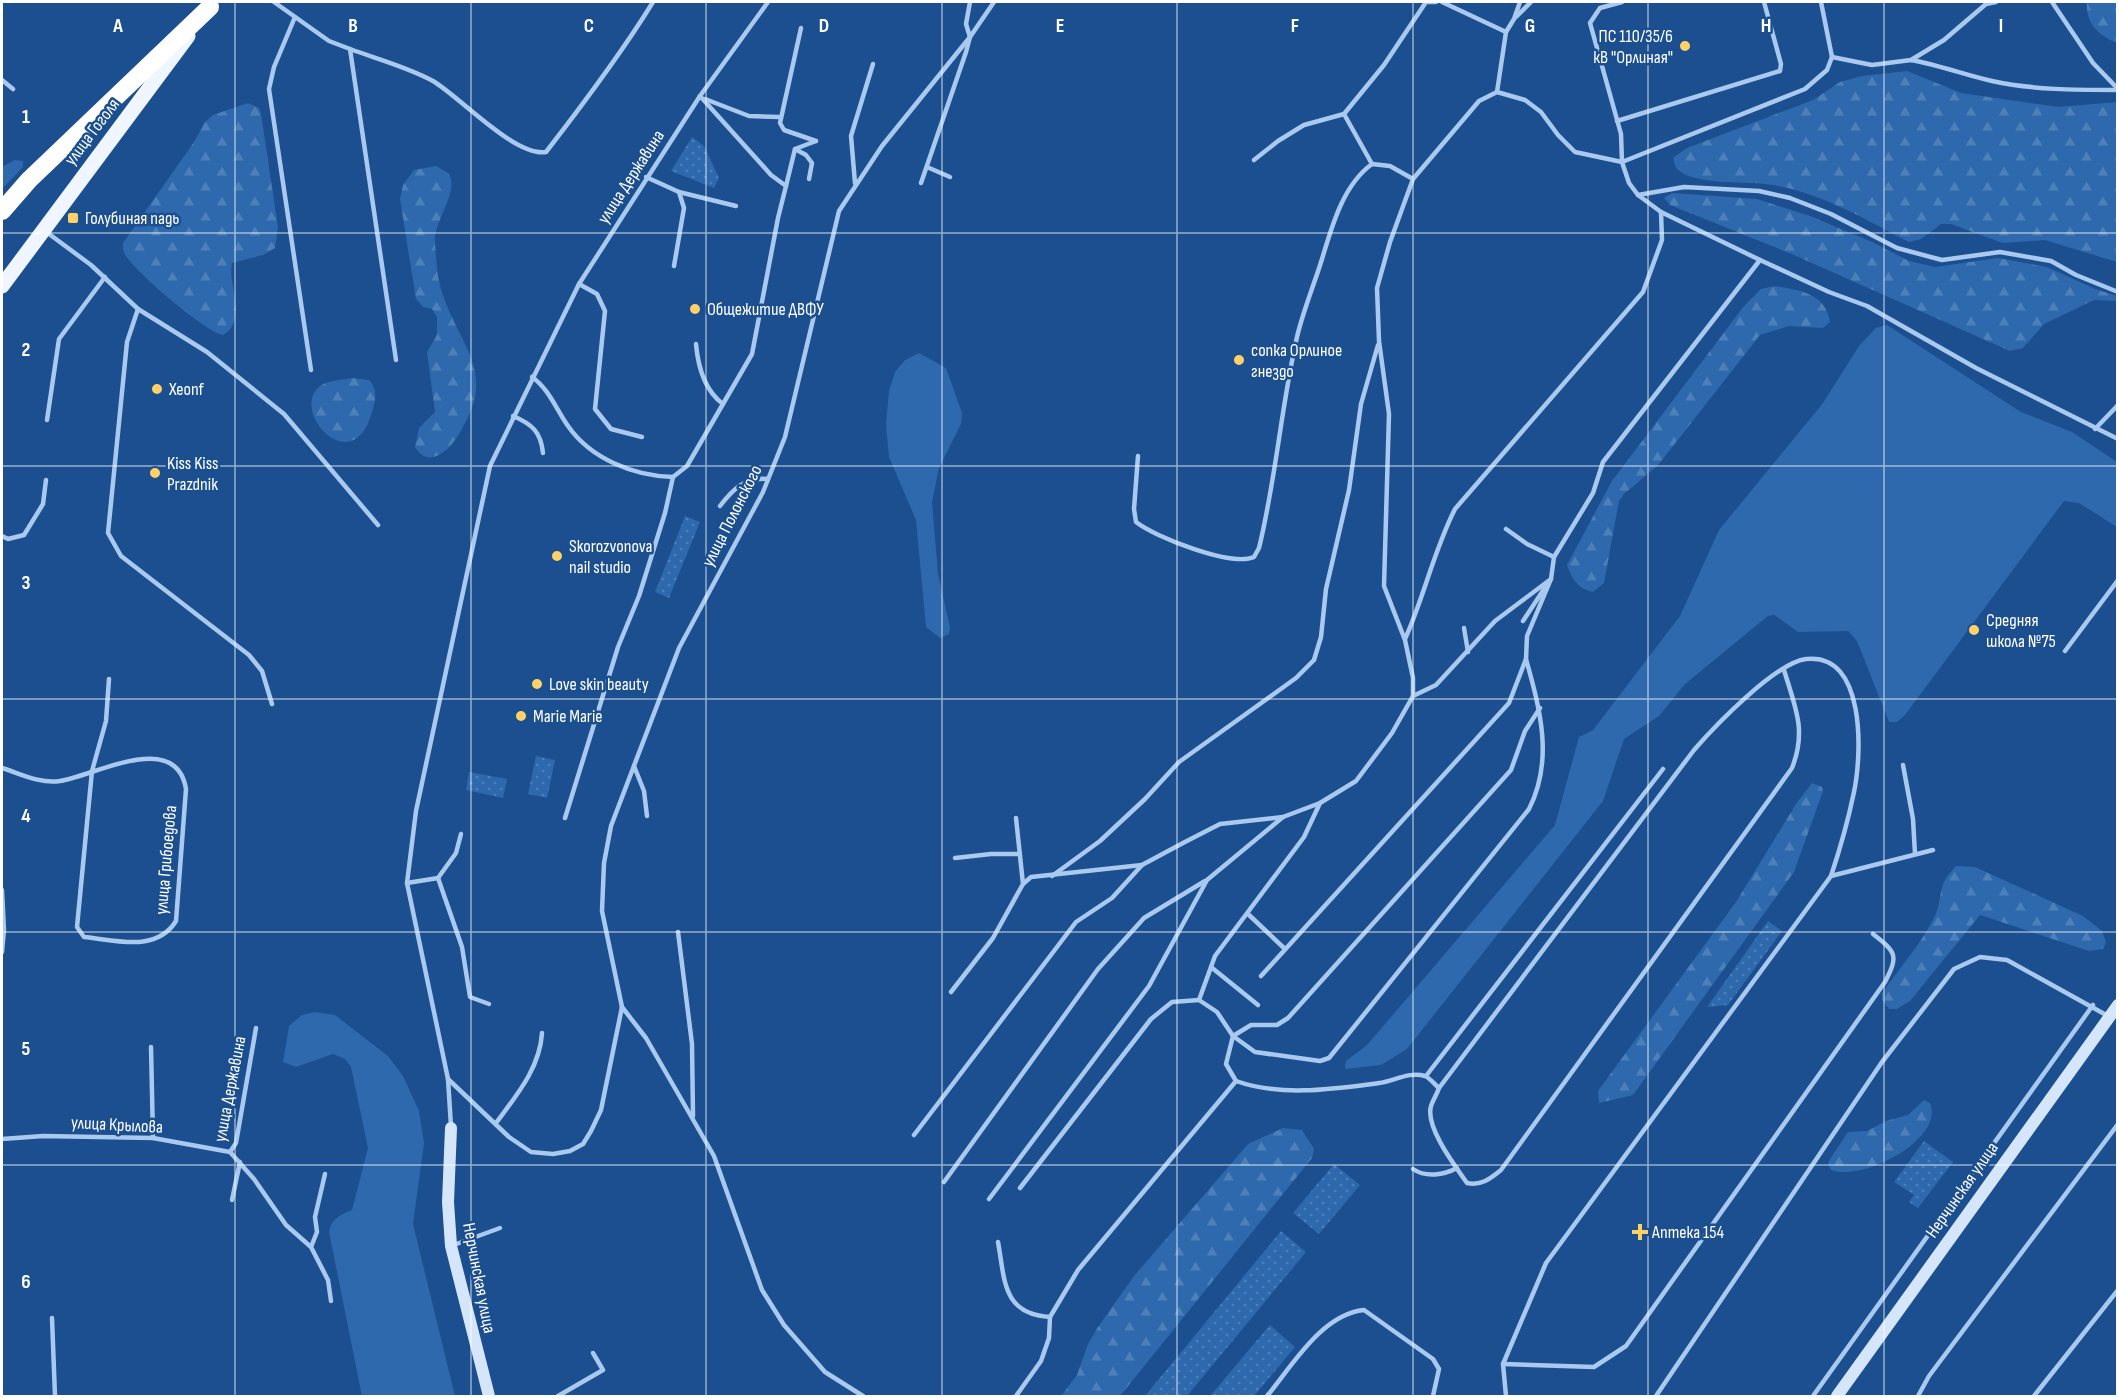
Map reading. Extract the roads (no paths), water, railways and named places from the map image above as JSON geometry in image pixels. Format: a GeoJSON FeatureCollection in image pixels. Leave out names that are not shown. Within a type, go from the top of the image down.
{"type":"FeatureCollection","features":[{"type":"Feature","properties":{"kind":"highway"},"geometry":{"type":"LineString","coordinates":[[2,211],[29,180],[212,4]]}},
{"type":"Feature","properties":{"kind":"main road","name":"улица Гоголя"},"geometry":{"type":"LineString","coordinates":[[2,286],[212,4]]}},
{"type":"Feature","properties":{"kind":"street","name":"Нерчинская улица"},"geometry":{"type":"LineString","coordinates":[[1837,1396],[2118,1005]]}},
{"type":"Feature","properties":{"kind":"street","name":"Нерчинская улица"},"geometry":{"type":"LineString","coordinates":[[451,1128],[448,1202],[452,1246],[489,1396]]}},
{"type":"Feature","properties":{"kind":"lane"},"geometry":{"type":"LineString","coordinates":[[274,2],[329,41],[433,81],[511,140],[538,153],[546,152],[582,106],[627,44],[653,2]]}},
{"type":"Feature","properties":{"kind":"lane","name":"улица Державина"},"geometry":{"type":"LineString","coordinates":[[451,1128],[448,1078],[407,883],[416,811],[490,466],[579,284],[700,96],[768,2]]}},
{"type":"Feature","properties":{"kind":"lane"},"geometry":{"type":"LineString","coordinates":[[921,183],[970,37],[966,24],[970,2]]}},
{"type":"Feature","properties":{"kind":"lane","name":"улица Полонского"},"geometry":{"type":"LineString","coordinates":[[622,1007],[605,934],[602,891],[611,826],[679,648],[768,480],[785,437],[839,211],[855,183],[928,86],[970,37],[994,2]]}},
{"type":"Feature","properties":{"kind":"lane"},"geometry":{"type":"LineString","coordinates":[[1254,160],[1278,141],[1304,125],[1344,114],[1384,66],[1426,2],[1436,2]]}},
{"type":"Feature","properties":{"kind":"lane"},"geometry":{"type":"LineString","coordinates":[[1442,2],[1506,32]]}},
{"type":"Feature","properties":{"kind":"lane"},"geometry":{"type":"LineString","coordinates":[[1497,92],[1506,32],[1520,2]]}},
{"type":"Feature","properties":{"kind":"lane"},"geometry":{"type":"LineString","coordinates":[[1514,19],[1531,2]]}},
{"type":"Feature","properties":{"kind":"lane"},"geometry":{"type":"LineString","coordinates":[[1622,2],[1600,8],[1590,23],[1621,134],[1622,162],[1629,183],[1638,195],[1661,212],[1760,260],[1828,292],[1867,306],[1976,368],[2118,439]]}},
{"type":"Feature","properties":{"kind":"lane"},"geometry":{"type":"LineString","coordinates":[[1617,121],[1780,71],[1781,64],[1764,2]]}},
{"type":"Feature","properties":{"kind":"lane"},"geometry":{"type":"LineString","coordinates":[[914,1135],[1076,922],[1112,898],[1142,865],[1220,824],[1283,817],[1320,803],[1356,781],[1392,734],[1413,696],[1413,678],[1405,640],[1384,586],[1389,414],[1379,340],[1377,288],[1390,242],[1413,179],[1479,101],[1497,92],[1525,100],[1541,112],[1558,135],[1575,152],[1622,162],[1805,89],[1827,70],[1832,57],[1821,2]]}},
{"type":"Feature","properties":{"kind":"lane"},"geometry":{"type":"LineString","coordinates":[[1911,60],[1944,40],[1986,4],[1996,2]]}},
{"type":"Feature","properties":{"kind":"lane"},"geometry":{"type":"LineString","coordinates":[[2052,2],[2093,63],[2118,89]]}},
{"type":"Feature","properties":{"kind":"lane"},"geometry":{"type":"LineString","coordinates":[[295,17],[274,67],[269,89],[311,370]]}},
{"type":"Feature","properties":{"kind":"lane"},"geometry":{"type":"LineString","coordinates":[[795,149],[816,141],[784,130],[779,117],[801,28]]}},
{"type":"Feature","properties":{"kind":"lane"},"geometry":{"type":"LineString","coordinates":[[350,49],[396,360]]}},
{"type":"Feature","properties":{"kind":"lane"},"geometry":{"type":"LineString","coordinates":[[1832,57],[1872,65],[1911,60],[1939,65],[1993,81],[2063,90],[2118,89]]}},
{"type":"Feature","properties":{"kind":"lane"},"geometry":{"type":"LineString","coordinates":[[855,183],[851,153],[852,136],[873,64]]}},
{"type":"Feature","properties":{"kind":"lane"},"geometry":{"type":"LineString","coordinates":[[2,80],[13,89]]}},
{"type":"Feature","properties":{"kind":"lane"},"geometry":{"type":"LineString","coordinates":[[700,96],[723,108],[749,116],[779,117]]}},
{"type":"Feature","properties":{"kind":"lane"},"geometry":{"type":"LineString","coordinates":[[700,96],[771,175],[786,186]]}},
{"type":"Feature","properties":{"kind":"lane"},"geometry":{"type":"LineString","coordinates":[[1344,114],[1372,164]]}},
{"type":"Feature","properties":{"kind":"lane"},"geometry":{"type":"LineString","coordinates":[[565,818],[618,647],[639,596],[665,513],[673,477],[687,466],[752,354],[778,218],[795,149]]}},
{"type":"Feature","properties":{"kind":"lane"},"geometry":{"type":"LineString","coordinates":[[795,149],[812,163],[809,179]]}},
{"type":"Feature","properties":{"kind":"lane"},"geometry":{"type":"LineString","coordinates":[[1138,456],[1134,509],[1136,522],[1149,532],[1190,545],[1204,553],[1234,560],[1254,557],[1260,542],[1272,485],[1297,336],[1329,237],[1346,193],[1362,171],[1372,164],[1390,166],[1413,179]]}},
{"type":"Feature","properties":{"kind":"lane"},"geometry":{"type":"LineString","coordinates":[[927,167],[951,177]]}},
{"type":"Feature","properties":{"kind":"lane"},"geometry":{"type":"LineString","coordinates":[[646,177],[679,192],[736,206]]}},
{"type":"Feature","properties":{"kind":"lane"},"geometry":{"type":"LineString","coordinates":[[1638,195],[1684,187],[1759,191],[1790,198],[1831,214],[1908,251],[1942,260],[2000,252],[2051,261],[2076,275],[2118,291]]}},
{"type":"Feature","properties":{"kind":"lane"},"geometry":{"type":"LineString","coordinates":[[674,266],[684,208],[679,192]]}},
{"type":"Feature","properties":{"kind":"lane"},"geometry":{"type":"LineString","coordinates":[[1405,640],[1424,596],[1445,528],[1455,509],[1643,292],[1662,240],[1661,212]]}},
{"type":"Feature","properties":{"kind":"lane"},"geometry":{"type":"LineString","coordinates":[[43,230],[105,277],[138,309],[207,352],[284,414],[378,525]]}},
{"type":"Feature","properties":{"kind":"lane"},"geometry":{"type":"LineString","coordinates":[[1020,1188],[1150,1019],[1173,1002],[1199,1000],[1217,1012],[1233,1036],[1255,1052],[1320,1061],[1329,1058],[1529,809],[1539,790],[1543,756],[1540,708],[1526,659],[1527,636],[1551,579],[1554,557],[1593,493],[1603,462],[1760,260]]}},
{"type":"Feature","properties":{"kind":"lane"},"geometry":{"type":"LineString","coordinates":[[47,420],[59,339],[105,277]]}},
{"type":"Feature","properties":{"kind":"lane"},"geometry":{"type":"LineString","coordinates":[[579,284],[597,294],[605,311],[595,409],[611,429],[642,437]]}},
{"type":"Feature","properties":{"kind":"lane"},"geometry":{"type":"LineString","coordinates":[[138,309],[127,342],[108,533],[121,556],[249,655],[261,671],[272,704]]}},
{"type":"Feature","properties":{"kind":"lane"},"geometry":{"type":"LineString","coordinates":[[1052,876],[1100,841],[1145,799],[1179,762],[1296,678],[1314,660],[1321,637],[1326,589],[1349,490],[1361,404],[1370,381],[1379,340]]}},
{"type":"Feature","properties":{"kind":"lane"},"geometry":{"type":"LineString","coordinates":[[696,344],[705,384],[711,396],[723,404]]}},
{"type":"Feature","properties":{"kind":"lane"},"geometry":{"type":"LineString","coordinates":[[532,377],[547,392],[568,427],[597,455],[644,474],[673,477]]}},
{"type":"Feature","properties":{"kind":"lane"},"geometry":{"type":"LineString","coordinates":[[2096,429],[2118,405]]}},
{"type":"Feature","properties":{"kind":"lane"},"geometry":{"type":"LineString","coordinates":[[513,416],[534,427],[541,438],[543,453]]}},
{"type":"Feature","properties":{"kind":"lane"},"geometry":{"type":"LineString","coordinates":[[2,536],[8,539],[24,535],[43,504],[46,480]]}},
{"type":"Feature","properties":{"kind":"lane"},"geometry":{"type":"LineString","coordinates":[[720,506],[740,484],[751,480],[768,480]]}},
{"type":"Feature","properties":{"kind":"lane"},"geometry":{"type":"LineString","coordinates":[[1506,529],[1527,544],[1554,557]]}},
{"type":"Feature","properties":{"kind":"lane"},"geometry":{"type":"LineString","coordinates":[[1413,696],[1436,685],[1495,621],[1551,579]]}},
{"type":"Feature","properties":{"kind":"lane"},"geometry":{"type":"LineString","coordinates":[[1523,621],[1551,579]]}},
{"type":"Feature","properties":{"kind":"lane"},"geometry":{"type":"LineString","coordinates":[[2065,651],[2118,580]]}},
{"type":"Feature","properties":{"kind":"lane"},"geometry":{"type":"LineString","coordinates":[[1464,628],[1468,652]]}},
{"type":"Feature","properties":{"kind":"lane"},"geometry":{"type":"LineString","coordinates":[[1261,976],[1509,703],[1526,659]]}},
{"type":"Feature","properties":{"kind":"lane"},"geometry":{"type":"LineString","coordinates":[[1506,1396],[1503,1364],[1546,1263],[1831,876],[1854,790],[1858,727],[1852,694],[1842,671],[1828,661],[1804,659],[1784,670],[1719,720],[1439,1088],[1430,1107],[1430,1121],[1467,1183],[1475,1185],[1489,1180],[1501,1170],[1792,768],[1798,753],[1800,721],[1784,670]]}},
{"type":"Feature","properties":{"kind":"lane"},"geometry":{"type":"LineString","coordinates":[[92,771],[106,721],[109,679]]}},
{"type":"Feature","properties":{"kind":"lane"},"geometry":{"type":"LineString","coordinates":[[1439,1088],[1426,1076],[1408,1075],[1383,1082],[1306,1090],[1249,1085],[1236,1081],[1226,1064],[1233,1036],[1251,1025],[1277,1025],[1288,1018],[1511,770],[1525,731],[1540,708]]}},
{"type":"Feature","properties":{"kind":"lane","name":"улица Грибоедова"},"geometry":{"type":"LineString","coordinates":[[2,768],[48,782],[62,781],[92,771],[127,760],[148,760],[179,768],[184,775],[186,789],[176,921],[162,938],[147,943],[84,937],[77,927],[92,771]]}},
{"type":"Feature","properties":{"kind":"lane"},"geometry":{"type":"LineString","coordinates":[[1903,765],[1913,819],[1915,854]]}},
{"type":"Feature","properties":{"kind":"lane"},"geometry":{"type":"LineString","coordinates":[[634,766],[644,791],[647,816]]}},
{"type":"Feature","properties":{"kind":"lane"},"geometry":{"type":"LineString","coordinates":[[1426,1076],[1663,769]]}},
{"type":"Feature","properties":{"kind":"lane"},"geometry":{"type":"LineString","coordinates":[[1199,1000],[1215,957],[1304,837],[1320,803]]}},
{"type":"Feature","properties":{"kind":"lane"},"geometry":{"type":"LineString","coordinates":[[944,1182],[1098,969],[1144,918],[1206,880],[1283,817]]}},
{"type":"Feature","properties":{"kind":"lane"},"geometry":{"type":"LineString","coordinates":[[1016,818],[1023,884]]}},
{"type":"Feature","properties":{"kind":"lane"},"geometry":{"type":"LineString","coordinates":[[407,883],[438,878],[456,853],[461,834]]}},
{"type":"Feature","properties":{"kind":"lane"},"geometry":{"type":"LineString","coordinates":[[1831,876],[1934,850]]}},
{"type":"Feature","properties":{"kind":"lane"},"geometry":{"type":"LineString","coordinates":[[955,858],[1020,854]]}},
{"type":"Feature","properties":{"kind":"lane"},"geometry":{"type":"LineString","coordinates":[[951,992],[993,938],[1023,884],[1031,877],[1142,865]]}},
{"type":"Feature","properties":{"kind":"lane"},"geometry":{"type":"LineString","coordinates":[[438,878],[462,947],[470,998],[489,1004]]}},
{"type":"Feature","properties":{"kind":"lane"},"geometry":{"type":"LineString","coordinates":[[989,1199],[1149,986],[1206,880]]}},
{"type":"Feature","properties":{"kind":"lane"},"geometry":{"type":"LineString","coordinates":[[2,890],[4,930],[2,952]]}},
{"type":"Feature","properties":{"kind":"lane"},"geometry":{"type":"LineString","coordinates":[[1248,914],[1285,949]]}},
{"type":"Feature","properties":{"kind":"lane"},"geometry":{"type":"LineString","coordinates":[[678,932],[692,1044],[693,1116]]}},
{"type":"Feature","properties":{"kind":"lane"},"geometry":{"type":"LineString","coordinates":[[1503,1364],[1593,1367],[1626,1346],[1885,982],[1894,958],[1893,950],[1873,934]]}},
{"type":"Feature","properties":{"kind":"lane"},"geometry":{"type":"LineString","coordinates":[[1656,1396],[1882,1062],[1954,969],[1980,957],[2007,960],[2093,1005],[2108,1016]]}},
{"type":"Feature","properties":{"kind":"lane"},"geometry":{"type":"LineString","coordinates":[[1211,967],[1258,1005]]}},
{"type":"Feature","properties":{"kind":"lane"},"geometry":{"type":"LineString","coordinates":[[1813,1396],[2093,1005]]}},
{"type":"Feature","properties":{"kind":"lane"},"geometry":{"type":"LineString","coordinates":[[622,1007],[646,1038],[714,1156],[762,1290],[784,1325],[825,1372],[863,1396]]}},
{"type":"Feature","properties":{"kind":"lane"},"geometry":{"type":"LineString","coordinates":[[448,1078],[531,1152],[562,1153],[583,1144],[601,1110],[622,1007]]}},
{"type":"Feature","properties":{"kind":"lane","name":"улица Державина"},"geometry":{"type":"LineString","coordinates":[[256,1028],[236,1143],[230,1152],[240,1162],[286,1225],[311,1246],[328,1280],[331,1301]]}},
{"type":"Feature","properties":{"kind":"lane"},"geometry":{"type":"LineString","coordinates":[[496,1123],[528,1078],[541,1048],[542,1033]]}},
{"type":"Feature","properties":{"kind":"lane"},"geometry":{"type":"LineString","coordinates":[[151,1047],[153,1138]]}},
{"type":"Feature","properties":{"kind":"lane"},"geometry":{"type":"LineString","coordinates":[[1016,1396],[1041,1361],[1050,1338],[1050,1317],[1078,1270],[1236,1081]]}},
{"type":"Feature","properties":{"kind":"lane"},"geometry":{"type":"LineString","coordinates":[[1918,1396],[1929,1376],[2118,1124]]}},
{"type":"Feature","properties":{"kind":"lane","name":"улица Крылова"},"geometry":{"type":"LineString","coordinates":[[2,1139],[43,1136],[153,1138],[230,1152]]}},
{"type":"Feature","properties":{"kind":"lane"},"geometry":{"type":"LineString","coordinates":[[232,1200],[240,1162]]}},
{"type":"Feature","properties":{"kind":"lane"},"geometry":{"type":"LineString","coordinates":[[1413,1169],[1419,1173],[1440,1175],[1456,1168]]}},
{"type":"Feature","properties":{"kind":"lane"},"geometry":{"type":"LineString","coordinates":[[311,1246],[317,1232],[315,1217],[325,1174]]}},
{"type":"Feature","properties":{"kind":"lane"},"geometry":{"type":"LineString","coordinates":[[452,1246],[500,1228]]}},
{"type":"Feature","properties":{"kind":"lane"},"geometry":{"type":"LineString","coordinates":[[998,1242],[1002,1275],[1013,1302],[1032,1316],[1050,1317]]}},
{"type":"Feature","properties":{"kind":"lane"},"geometry":{"type":"LineString","coordinates":[[2034,1396],[2118,1290]]}},
{"type":"Feature","properties":{"kind":"lane"},"geometry":{"type":"LineString","coordinates":[[1267,1396],[1320,1334],[1342,1316],[1364,1310],[1433,1359],[1439,1369],[1433,1396]]}},
{"type":"Feature","properties":{"kind":"lane"},"geometry":{"type":"LineString","coordinates":[[52,1318],[55,1396]]}},
{"type":"Feature","properties":{"kind":"lane"},"geometry":{"type":"LineString","coordinates":[[558,1396],[603,1370],[593,1353]]}},
{"type":"Feature","properties":{"kind":"place","name":"ПС 110/35/6 кВ \"Орлиная\""},"geometry":{"type":"Point","coordinates":[1685,46]}},
{"type":"Feature","properties":{"kind":"place","name":"Голубиная падь"},"geometry":{"type":"Point","coordinates":[73,218]}},
{"type":"Feature","properties":{"kind":"place","name":"Общежитие ДВФУ"},"geometry":{"type":"Point","coordinates":[695,309]}},
{"type":"Feature","properties":{"kind":"place","name":"сопка Орлиное гнездо"},"geometry":{"type":"Point","coordinates":[1239,360]}},
{"type":"Feature","properties":{"kind":"place","name":"Xeonf"},"geometry":{"type":"Point","coordinates":[157,389]}},
{"type":"Feature","properties":{"kind":"place","name":"Kiss Kiss Prazdnik"},"geometry":{"type":"Point","coordinates":[155,473]}},
{"type":"Feature","properties":{"kind":"place","name":"Skorozvonova nail studio"},"geometry":{"type":"Point","coordinates":[557,556]}},
{"type":"Feature","properties":{"kind":"place","name":"Средняя школа №75"},"geometry":{"type":"Point","coordinates":[1974,630]}},
{"type":"Feature","properties":{"kind":"place","name":"Love skin beauty"},"geometry":{"type":"Point","coordinates":[537,684]}},
{"type":"Feature","properties":{"kind":"place","name":"Marie Marie"},"geometry":{"type":"Point","coordinates":[521,716]}},
{"type":"Feature","properties":{"kind":"place","name":"Аптека 154"},"geometry":{"type":"Point","coordinates":[1640,1232]}}]}
